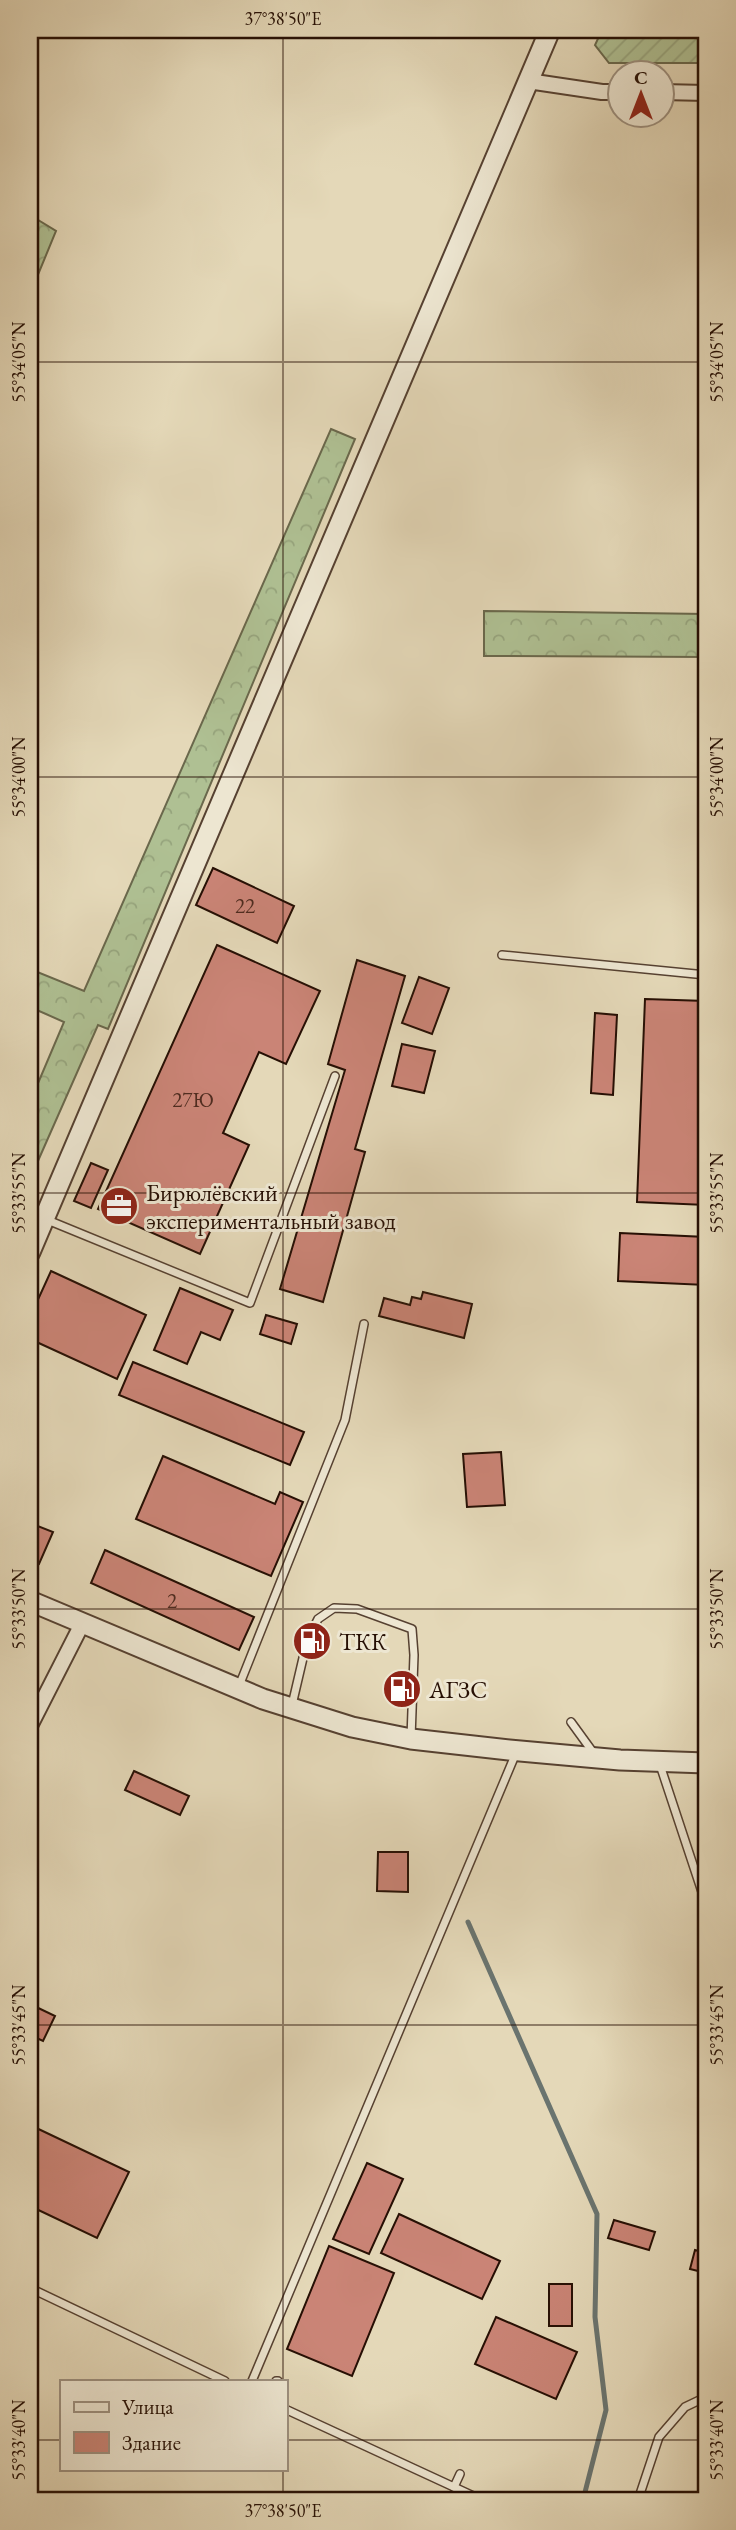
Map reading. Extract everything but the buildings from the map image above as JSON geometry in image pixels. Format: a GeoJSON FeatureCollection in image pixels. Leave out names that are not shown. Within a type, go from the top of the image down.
{"type":"FeatureCollection","features":[{"type":"Feature","properties":{"kind":"street"},"geometry":{"type":"LineString","coordinates":[[30,1252],[550,30]]}},
{"type":"Feature","properties":{"kind":"street"},"geometry":{"type":"LineString","coordinates":[[528,81],[606,92]]}},
{"type":"Feature","properties":{"kind":"street"},"geometry":{"type":"LineString","coordinates":[[676,92],[706,93]]}},
{"type":"Feature","properties":{"kind":"street"},"geometry":{"type":"LineString","coordinates":[[30,1601],[291,1709],[352,1727],[411,1739],[517,1751],[706,1763]]}},
{"type":"Feature","properties":{"kind":"street"},"geometry":{"type":"LineString","coordinates":[[30,1726],[82,1624]]}},
{"type":"Feature","properties":{"kind":"lane"},"geometry":{"type":"LineString","coordinates":[[502,955],[706,975]]}},
{"type":"Feature","properties":{"kind":"lane"},"geometry":{"type":"LineString","coordinates":[[44,1219],[250,1303],[335,1076]]}},
{"type":"Feature","properties":{"kind":"lane"},"geometry":{"type":"LineString","coordinates":[[238,1688],[345,1420],[364,1324]]}},
{"type":"Feature","properties":{"kind":"lane"},"geometry":{"type":"LineString","coordinates":[[291,1709],[307,1641],[318,1619],[334,1608],[357,1609],[412,1629],[414,1655],[411,1739]]}},
{"type":"Feature","properties":{"kind":"lane"},"geometry":{"type":"LineString","coordinates":[[571,1722],[597,1758]]}},
{"type":"Feature","properties":{"kind":"lane"},"geometry":{"type":"LineString","coordinates":[[252,2380],[517,1751]]}},
{"type":"Feature","properties":{"kind":"lane"},"geometry":{"type":"LineString","coordinates":[[659,1761],[706,1904]]}},
{"type":"Feature","properties":{"kind":"lane"},"geometry":{"type":"LineString","coordinates":[[30,2288],[223,2380]]}},
{"type":"Feature","properties":{"kind":"lane"},"geometry":{"type":"LineString","coordinates":[[638,2500],[659,2437],[685,2407],[706,2397]]}},
{"type":"Feature","properties":{"kind":"lane"},"geometry":{"type":"LineString","coordinates":[[287,2410],[482,2500]]}},
{"type":"Feature","properties":{"kind":"lane"},"geometry":{"type":"LineString","coordinates":[[454,2487],[460,2474]]}},
{"type":"Feature","properties":{"kind":"green space"},"geometry":{"type":"Polygon","coordinates":[[[602,30],[706,30],[706,63],[607,60],[595,45],[602,30]]]}},
{"type":"Feature","properties":{"kind":"green space"},"geometry":{"type":"Polygon","coordinates":[[[30,215],[56,231],[30,294],[30,215]]]}},
{"type":"Feature","properties":{"kind":"green space"},"geometry":{"type":"Polygon","coordinates":[[[331,429],[355,439],[108,1029],[98,1025],[30,1179],[30,1102],[64,1022],[30,1007],[30,969],[84,991],[331,429]]]}},
{"type":"Feature","properties":{"kind":"green space"},"geometry":{"type":"Polygon","coordinates":[[[484,611],[706,614],[706,657],[484,656],[484,611]]]}},
{"type":"Feature","properties":{"kind":"waterway"},"geometry":{"type":"LineString","coordinates":[[468,1922],[597,2214],[595,2317],[606,2410],[583,2500]]}},
{"type":"Feature","properties":{"kind":"place","name":"Бирюлёвский экспериментальный завод"},"geometry":{"type":"Point","coordinates":[119,1206]}},
{"type":"Feature","properties":{"kind":"place","name":"ТКК"},"geometry":{"type":"Point","coordinates":[312,1641]}},
{"type":"Feature","properties":{"kind":"place","name":"АГЗС"},"geometry":{"type":"Point","coordinates":[402,1689]}}]}
